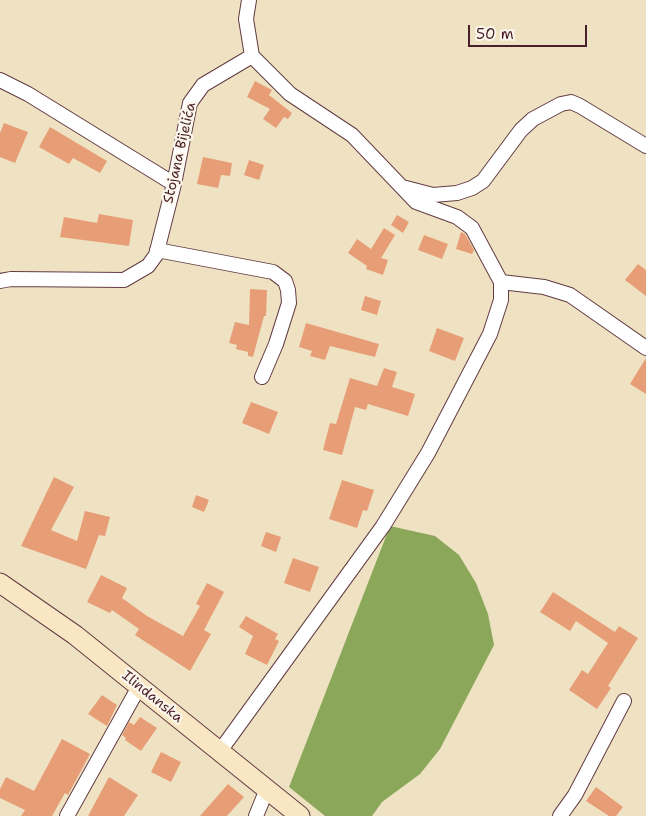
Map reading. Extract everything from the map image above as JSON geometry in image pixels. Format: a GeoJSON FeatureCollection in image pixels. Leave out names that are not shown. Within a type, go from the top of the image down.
{"type":"FeatureCollection","features":[{"type":"Feature","properties":{"kind":"street"},"geometry":{"type":"LineString","coordinates":[[220,751],[383,526],[428,453],[490,334],[501,300],[501,282],[472,228],[457,217],[416,202],[352,135],[290,94],[252,56],[246,19],[249,0]]}},
{"type":"Feature","properties":{"kind":"street","name":"Stojana Bijelića"},"geometry":{"type":"LineString","coordinates":[[0,281],[124,280],[148,266],[157,250],[174,184],[190,103],[203,85],[252,56]]}},
{"type":"Feature","properties":{"kind":"street"},"geometry":{"type":"LineString","coordinates":[[0,80],[28,94],[174,184]]}},
{"type":"Feature","properties":{"kind":"street"},"geometry":{"type":"LineString","coordinates":[[402,187],[433,195],[457,193],[472,188],[483,181],[521,130],[533,119],[561,104],[571,102],[646,146]]}},
{"type":"Feature","properties":{"kind":"street"},"geometry":{"type":"LineString","coordinates":[[157,250],[273,272],[285,281],[289,303],[276,344],[262,377]]}},
{"type":"Feature","properties":{"kind":"street"},"geometry":{"type":"LineString","coordinates":[[501,282],[544,287],[570,295],[646,348]]}},
{"type":"Feature","properties":{"kind":"street","name":"Ilindanska"},"geometry":{"type":"LineString","coordinates":[[0,583],[75,635],[140,685],[300,816]]}},
{"type":"Feature","properties":{"kind":"street"},"geometry":{"type":"LineString","coordinates":[[67,816],[140,685]]}},
{"type":"Feature","properties":{"kind":"street"},"geometry":{"type":"LineString","coordinates":[[560,816],[575,795],[624,701]]}},
{"type":"Feature","properties":{"kind":"street"},"geometry":{"type":"LineString","coordinates":[[256,816],[267,790]]}},
{"type":"Feature","properties":{"kind":"green space"},"geometry":{"type":"Polygon","coordinates":[[[390,526],[435,536],[459,555],[476,583],[488,614],[494,645],[440,749],[420,774],[382,802],[372,816],[325,816],[289,787],[390,526]]]}},
{"type":"Feature","properties":{"kind":"building"},"geometry":{"type":"Polygon","coordinates":[[[255,81],[272,90],[269,95],[292,113],[288,119],[284,117],[276,128],[263,119],[270,109],[247,97],[255,81]]]}},
{"type":"Feature","properties":{"kind":"building"},"geometry":{"type":"Polygon","coordinates":[[[4,123],[28,132],[15,163],[0,157],[0,133],[4,123]]]}},
{"type":"Feature","properties":{"kind":"building"},"geometry":{"type":"Polygon","coordinates":[[[50,127],[107,161],[100,173],[73,158],[69,164],[39,147],[50,127]]]}},
{"type":"Feature","properties":{"kind":"building"},"geometry":{"type":"Polygon","coordinates":[[[203,157],[232,163],[230,176],[221,175],[218,188],[197,184],[203,157]]]}},
{"type":"Feature","properties":{"kind":"building"},"geometry":{"type":"Polygon","coordinates":[[[249,160],[264,165],[259,180],[244,175],[249,160]]]}},
{"type":"Feature","properties":{"kind":"building"},"geometry":{"type":"Polygon","coordinates":[[[99,214],[133,220],[129,246],[60,237],[64,217],[97,223],[99,214]]]}},
{"type":"Feature","properties":{"kind":"building"},"geometry":{"type":"Polygon","coordinates":[[[397,215],[409,222],[403,233],[391,225],[397,215]]]}},
{"type":"Feature","properties":{"kind":"building"},"geometry":{"type":"Polygon","coordinates":[[[384,228],[395,235],[381,258],[388,260],[383,275],[366,269],[367,266],[348,253],[357,239],[371,249],[384,228]]]}},
{"type":"Feature","properties":{"kind":"building"},"geometry":{"type":"Polygon","coordinates":[[[461,232],[465,234],[474,250],[472,254],[456,249],[461,232]]]}},
{"type":"Feature","properties":{"kind":"building"},"geometry":{"type":"Polygon","coordinates":[[[424,235],[448,244],[442,259],[418,250],[424,235]]]}},
{"type":"Feature","properties":{"kind":"building"},"geometry":{"type":"Polygon","coordinates":[[[638,264],[646,270],[646,296],[625,280],[638,264]]]}},
{"type":"Feature","properties":{"kind":"building"},"geometry":{"type":"Polygon","coordinates":[[[250,289],[267,290],[266,316],[264,316],[253,357],[248,356],[248,352],[236,349],[237,345],[229,343],[235,322],[249,325],[250,289]]]}},
{"type":"Feature","properties":{"kind":"building"},"geometry":{"type":"Polygon","coordinates":[[[365,296],[381,301],[377,315],[361,310],[365,296]]]}},
{"type":"Feature","properties":{"kind":"building"},"geometry":{"type":"Polygon","coordinates":[[[306,323],[379,344],[375,357],[330,346],[325,360],[310,356],[312,351],[299,347],[306,323]]]}},
{"type":"Feature","properties":{"kind":"building"},"geometry":{"type":"Polygon","coordinates":[[[437,328],[464,338],[455,361],[429,351],[437,328]]]}},
{"type":"Feature","properties":{"kind":"building"},"geometry":{"type":"Polygon","coordinates":[[[646,358],[646,394],[630,384],[646,358]]]}},
{"type":"Feature","properties":{"kind":"building"},"geometry":{"type":"Polygon","coordinates":[[[384,368],[397,372],[392,387],[415,394],[408,416],[368,404],[366,410],[355,407],[342,455],[323,450],[330,423],[336,424],[350,378],[377,386],[384,368]]]}},
{"type":"Feature","properties":{"kind":"building"},"geometry":{"type":"Polygon","coordinates":[[[251,402],[278,412],[269,434],[242,423],[251,402]]]}},
{"type":"Feature","properties":{"kind":"building"},"geometry":{"type":"Polygon","coordinates":[[[54,477],[74,487],[51,530],[77,541],[85,511],[110,517],[105,536],[99,535],[86,569],[21,546],[54,477]]]}},
{"type":"Feature","properties":{"kind":"building"},"geometry":{"type":"Polygon","coordinates":[[[342,480],[374,490],[367,511],[363,510],[357,528],[329,519],[342,480]]]}},
{"type":"Feature","properties":{"kind":"building"},"geometry":{"type":"Polygon","coordinates":[[[196,495],[209,500],[204,512],[192,507],[196,495]]]}},
{"type":"Feature","properties":{"kind":"building"},"geometry":{"type":"Polygon","coordinates":[[[266,532],[281,537],[276,552],[261,546],[266,532]]]}},
{"type":"Feature","properties":{"kind":"building"},"geometry":{"type":"Polygon","coordinates":[[[293,558],[319,567],[310,592],[284,583],[293,558]]]}},
{"type":"Feature","properties":{"kind":"building"},"geometry":{"type":"Polygon","coordinates":[[[101,575],[127,588],[122,598],[147,616],[183,636],[200,606],[196,604],[207,583],[224,592],[204,630],[211,634],[190,671],[135,635],[139,629],[112,610],[110,613],[87,602],[101,575]]]}},
{"type":"Feature","properties":{"kind":"building"},"geometry":{"type":"Polygon","coordinates":[[[553,592],[615,632],[619,626],[638,638],[608,686],[611,688],[597,709],[569,690],[582,670],[588,674],[608,643],[576,621],[570,631],[540,612],[553,592]]]}},
{"type":"Feature","properties":{"kind":"building"},"geometry":{"type":"Polygon","coordinates":[[[246,616],[278,634],[275,639],[279,641],[267,665],[245,654],[253,636],[239,627],[246,616]]]}},
{"type":"Feature","properties":{"kind":"building"},"geometry":{"type":"Polygon","coordinates":[[[102,695],[117,705],[107,726],[88,714],[102,695]]]}},
{"type":"Feature","properties":{"kind":"building"},"geometry":{"type":"Polygon","coordinates":[[[140,717],[157,728],[141,751],[125,740],[126,738],[122,735],[129,722],[134,725],[140,717]]]}},
{"type":"Feature","properties":{"kind":"building"},"geometry":{"type":"Polygon","coordinates":[[[62,739],[90,754],[68,795],[65,793],[52,816],[21,816],[25,810],[0,798],[0,789],[6,777],[34,791],[62,739]]]}},
{"type":"Feature","properties":{"kind":"building"},"geometry":{"type":"Polygon","coordinates":[[[161,752],[181,762],[171,782],[151,772],[161,752]]]}},
{"type":"Feature","properties":{"kind":"building"},"geometry":{"type":"Polygon","coordinates":[[[109,777],[138,795],[124,816],[88,816],[109,777]]]}},
{"type":"Feature","properties":{"kind":"building"},"geometry":{"type":"Polygon","coordinates":[[[228,784],[244,797],[227,816],[200,816],[228,784]]]}},
{"type":"Feature","properties":{"kind":"building"},"geometry":{"type":"Polygon","coordinates":[[[596,787],[623,807],[616,816],[609,816],[586,801],[596,787]]]}}]}
